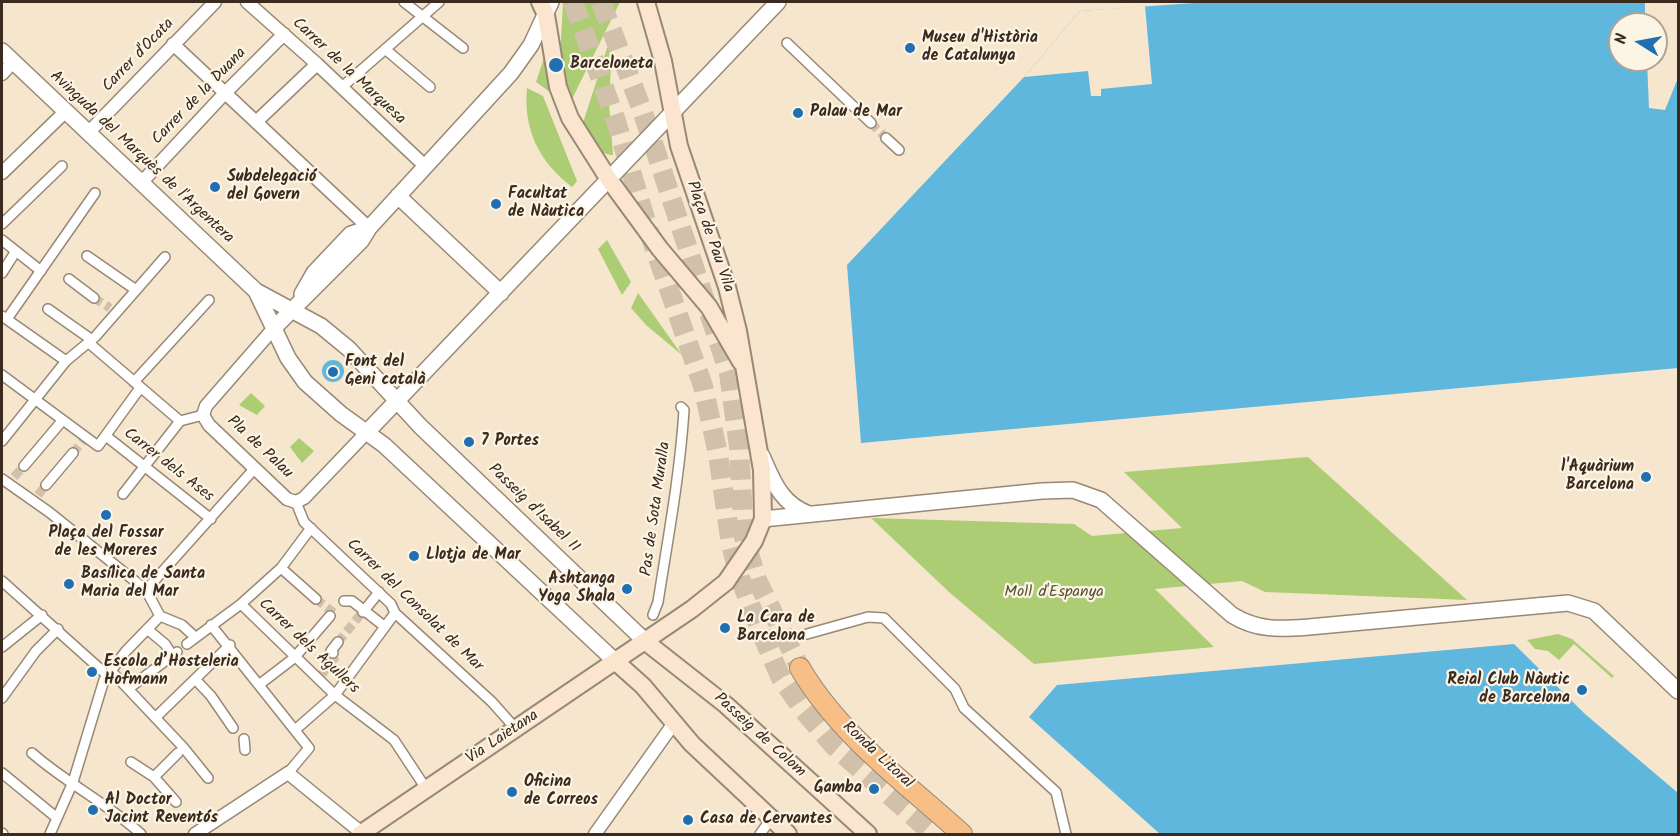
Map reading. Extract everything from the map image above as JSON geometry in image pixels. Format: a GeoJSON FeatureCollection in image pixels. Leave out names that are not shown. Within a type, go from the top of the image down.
{"type":"FeatureCollection","features":[{"type":"Feature","properties":{"kind":"highway","name":"Ronda Litoral"},"geometry":{"type":"LineString","coordinates":[[800,668],[810,686],[846,729],[962,834]]}},
{"type":"Feature","properties":{"kind":"main road","name":"Plaça de Pau Vila"},"geometry":{"type":"LineString","coordinates":[[646,2],[659,42],[683,160],[727,287],[738,331],[760,452],[762,519],[754,541],[726,582],[646,642]]}},
{"type":"Feature","properties":{"kind":"main road","name":"Plaça de Pau Vila"},"geometry":{"type":"LineString","coordinates":[[546,6],[558,87],[570,118],[608,178],[660,249],[709,307],[742,362]]}},
{"type":"Feature","properties":{"kind":"main road","name":"Via Laietana"},"geometry":{"type":"LineString","coordinates":[[362,834],[646,642]]}},
{"type":"Feature","properties":{"kind":"main road","name":"Passeig de Colom"},"geometry":{"type":"LineString","coordinates":[[646,642],[726,705],[868,834]]}},
{"type":"Feature","properties":{"kind":"main road"},"geometry":{"type":"LineString","coordinates":[[615,661],[643,686],[692,744],[788,834]]}},
{"type":"Feature","properties":{"kind":"street","name":"Carrer d'Ocata"},"geometry":{"type":"LineString","coordinates":[[88,133],[215,2]]}},
{"type":"Feature","properties":{"kind":"street","name":"Carrer de la Marquesa"},"geometry":{"type":"LineString","coordinates":[[247,2],[318,64],[425,166]]}},
{"type":"Feature","properties":{"kind":"street"},"geometry":{"type":"LineString","coordinates":[[404,2],[425,16],[463,48]]}},
{"type":"Feature","properties":{"kind":"street"},"geometry":{"type":"LineString","coordinates":[[342,87],[440,2]]}},
{"type":"Feature","properties":{"kind":"street"},"geometry":{"type":"LineString","coordinates":[[608,178],[778,2]]}},
{"type":"Feature","properties":{"kind":"street","name":"Pla de Palau"},"geometry":{"type":"LineString","coordinates":[[546,6],[531,45],[511,73],[369,228],[361,241],[274,328],[206,406],[203,415],[209,425],[287,499],[296,502],[304,498],[608,178]]}},
{"type":"Feature","properties":{"kind":"street","name":"Carrer de la Duana"},"geometry":{"type":"LineString","coordinates":[[141,183],[284,34]]}},
{"type":"Feature","properties":{"kind":"street"},"geometry":{"type":"LineString","coordinates":[[787,43],[871,123]]}},
{"type":"Feature","properties":{"kind":"street"},"geometry":{"type":"LineString","coordinates":[[172,44],[369,228]]}},
{"type":"Feature","properties":{"kind":"street"},"geometry":{"type":"LineString","coordinates":[[385,49],[429,87]]}},
{"type":"Feature","properties":{"kind":"street","name":"Avinguda del Marquès de l'Argentera"},"geometry":{"type":"LineString","coordinates":[[2,51],[256,291],[293,309],[349,349],[395,402]]}},
{"type":"Feature","properties":{"kind":"street"},"geometry":{"type":"LineString","coordinates":[[2,74],[13,62]]}},
{"type":"Feature","properties":{"kind":"street"},"geometry":{"type":"LineString","coordinates":[[256,122],[318,64]]}},
{"type":"Feature","properties":{"kind":"street"},"geometry":{"type":"LineString","coordinates":[[2,173],[66,111]]}},
{"type":"Feature","properties":{"kind":"street"},"geometry":{"type":"LineString","coordinates":[[886,138],[899,150]]}},
{"type":"Feature","properties":{"kind":"street"},"geometry":{"type":"LineString","coordinates":[[2,224],[62,166]]}},
{"type":"Feature","properties":{"kind":"street"},"geometry":{"type":"LineString","coordinates":[[66,361],[4,317],[41,271],[95,193]]}},
{"type":"Feature","properties":{"kind":"street"},"geometry":{"type":"LineString","coordinates":[[398,196],[501,293]]}},
{"type":"Feature","properties":{"kind":"street"},"geometry":{"type":"LineString","coordinates":[[2,240],[41,271]]}},
{"type":"Feature","properties":{"kind":"street"},"geometry":{"type":"LineString","coordinates":[[2,273],[16,251]]}},
{"type":"Feature","properties":{"kind":"street"},"geometry":{"type":"LineString","coordinates":[[87,256],[136,290]]}},
{"type":"Feature","properties":{"kind":"street"},"geometry":{"type":"LineString","coordinates":[[2,441],[66,361],[92,340],[113,311],[136,290],[165,257]]}},
{"type":"Feature","properties":{"kind":"street"},"geometry":{"type":"LineString","coordinates":[[69,279],[94,298]]}},
{"type":"Feature","properties":{"kind":"street","name":"Avinguda del Marquès de l'Argentera"},"geometry":{"type":"LineString","coordinates":[[256,291],[288,358],[305,381],[341,414],[368,430]]}},
{"type":"Feature","properties":{"kind":"street"},"geometry":{"type":"LineString","coordinates":[[3,380],[35,400],[98,446],[129,404],[137,385],[209,300]]}},
{"type":"Feature","properties":{"kind":"street"},"geometry":{"type":"LineString","coordinates":[[48,309],[92,340],[137,385],[180,421]]}},
{"type":"Feature","properties":{"kind":"street","name":"Passeig d'Isabel II"},"geometry":{"type":"LineString","coordinates":[[395,402],[646,642]]}},
{"type":"Feature","properties":{"kind":"street","name":"Pas de Sota Muralla"},"geometry":{"type":"LineString","coordinates":[[653,615],[658,602],[673,512],[682,440],[684,410],[681,407]]}},
{"type":"Feature","properties":{"kind":"street"},"geometry":{"type":"LineString","coordinates":[[123,494],[180,421],[203,415]]}},
{"type":"Feature","properties":{"kind":"street"},"geometry":{"type":"LineString","coordinates":[[24,466],[62,421]]}},
{"type":"Feature","properties":{"kind":"street"},"geometry":{"type":"LineString","coordinates":[[368,430],[615,661]]}},
{"type":"Feature","properties":{"kind":"street","name":"Carrer dels Ases"},"geometry":{"type":"LineString","coordinates":[[106,436],[211,519]]}},
{"type":"Feature","properties":{"kind":"street"},"geometry":{"type":"LineString","coordinates":[[760,452],[782,497],[789,504],[809,513]]}},
{"type":"Feature","properties":{"kind":"street"},"geometry":{"type":"LineString","coordinates":[[46,485],[73,453]]}},
{"type":"Feature","properties":{"kind":"street"},"geometry":{"type":"LineString","coordinates":[[148,593],[255,468]]}},
{"type":"Feature","properties":{"kind":"street"},"geometry":{"type":"LineString","coordinates":[[8,480],[35,498],[148,593],[160,616],[182,625],[195,637]]}},
{"type":"Feature","properties":{"kind":"street"},"geometry":{"type":"LineString","coordinates":[[762,519],[1042,490],[1083,492],[1109,506],[1232,615],[1256,627],[1274,629],[1309,627],[1568,603],[1594,611],[1678,691]]}},
{"type":"Feature","properties":{"kind":"street","name":"Carrer del Consolat de Mar"},"geometry":{"type":"LineString","coordinates":[[296,502],[302,519],[391,604],[395,613],[492,702],[516,729]]}},
{"type":"Feature","properties":{"kind":"street"},"geometry":{"type":"LineString","coordinates":[[187,644],[241,604],[281,568],[311,528]]}},
{"type":"Feature","properties":{"kind":"street"},"geometry":{"type":"LineString","coordinates":[[281,568],[316,599]]}},
{"type":"Feature","properties":{"kind":"street"},"geometry":{"type":"LineString","coordinates":[[2,581],[109,677],[128,689],[156,717],[208,778]]}},
{"type":"Feature","properties":{"kind":"street"},"geometry":{"type":"LineString","coordinates":[[363,612],[379,592]]}},
{"type":"Feature","properties":{"kind":"street"},"geometry":{"type":"LineString","coordinates":[[344,601],[352,601],[363,612],[384,626]]}},
{"type":"Feature","properties":{"kind":"street","name":"Carrer dels Agullers"},"geometry":{"type":"LineString","coordinates":[[241,604],[294,658],[320,677],[335,695],[394,740],[427,790]]}},
{"type":"Feature","properties":{"kind":"street"},"geometry":{"type":"LineString","coordinates":[[295,730],[335,695],[395,613]]}},
{"type":"Feature","properties":{"kind":"street"},"geometry":{"type":"LineString","coordinates":[[2,646],[42,615]]}},
{"type":"Feature","properties":{"kind":"street"},"geometry":{"type":"LineString","coordinates":[[50,834],[73,782],[109,677],[160,616]]}},
{"type":"Feature","properties":{"kind":"street"},"geometry":{"type":"LineString","coordinates":[[260,684],[294,658],[330,616]]}},
{"type":"Feature","properties":{"kind":"street"},"geometry":{"type":"LineString","coordinates":[[807,634],[868,617],[884,618],[955,689],[964,708],[1056,792],[1066,834]]}},
{"type":"Feature","properties":{"kind":"street"},"geometry":{"type":"LineString","coordinates":[[195,834],[288,773],[309,748],[212,625]]}},
{"type":"Feature","properties":{"kind":"street"},"geometry":{"type":"LineString","coordinates":[[2,698],[36,651],[58,629]]}},
{"type":"Feature","properties":{"kind":"street"},"geometry":{"type":"LineString","coordinates":[[128,689],[175,653],[147,629]]}},
{"type":"Feature","properties":{"kind":"street"},"geometry":{"type":"LineString","coordinates":[[333,653],[331,651],[338,642]]}},
{"type":"Feature","properties":{"kind":"street"},"geometry":{"type":"LineString","coordinates":[[156,717],[230,645]]}},
{"type":"Feature","properties":{"kind":"street"},"geometry":{"type":"LineString","coordinates":[[195,680],[211,696],[233,728]]}},
{"type":"Feature","properties":{"kind":"street"},"geometry":{"type":"LineString","coordinates":[[595,834],[674,723]]}},
{"type":"Feature","properties":{"kind":"street"},"geometry":{"type":"LineString","coordinates":[[244,739],[245,750]]}},
{"type":"Feature","properties":{"kind":"street"},"geometry":{"type":"LineString","coordinates":[[32,753],[54,773],[73,782],[121,816],[141,834]]}},
{"type":"Feature","properties":{"kind":"street"},"geometry":{"type":"LineString","coordinates":[[154,777],[178,753]]}},
{"type":"Feature","properties":{"kind":"street"},"geometry":{"type":"LineString","coordinates":[[131,762],[154,777],[176,802]]}},
{"type":"Feature","properties":{"kind":"street"},"geometry":{"type":"LineString","coordinates":[[2,773],[57,818]]}},
{"type":"Feature","properties":{"kind":"street"},"geometry":{"type":"LineString","coordinates":[[288,773],[362,834]]}},
{"type":"Feature","properties":{"kind":"street"},"geometry":{"type":"LineString","coordinates":[[760,834],[771,819]]}},
{"type":"Feature","properties":{"kind":"green space"},"geometry":{"type":"Polygon","coordinates":[[[563,2],[620,2],[571,101],[560,60],[563,2]]]}},
{"type":"Feature","properties":{"kind":"green space"},"geometry":{"type":"Polygon","coordinates":[[[612,44],[609,104],[613,155],[598,149],[582,126],[607,48],[612,44]]]}},
{"type":"Feature","properties":{"kind":"green space"},"geometry":{"type":"Polygon","coordinates":[[[547,49],[554,95],[536,82],[547,49]]]}},
{"type":"Feature","properties":{"kind":"green space"},"geometry":{"type":"Polygon","coordinates":[[[527,88],[543,96],[577,181],[572,187],[550,167],[536,144],[528,117],[527,88]]]}},
{"type":"Feature","properties":{"kind":"green space"},"geometry":{"type":"Polygon","coordinates":[[[607,240],[631,282],[622,295],[598,249],[607,240]]]}},
{"type":"Feature","properties":{"kind":"green space"},"geometry":{"type":"Polygon","coordinates":[[[638,293],[682,355],[646,325],[631,308],[638,293]]]}},
{"type":"Feature","properties":{"kind":"green space"},"geometry":{"type":"Polygon","coordinates":[[[251,393],[265,406],[257,415],[239,405],[251,393]]]}},
{"type":"Feature","properties":{"kind":"green space"},"geometry":{"type":"Polygon","coordinates":[[[299,438],[314,451],[302,463],[290,447],[299,438]]]}},
{"type":"Feature","properties":{"kind":"green space","name":"Moll d'Espanya"},"geometry":{"type":"Polygon","coordinates":[[[1308,457],[1467,600],[1265,592],[1242,581],[1155,589],[1214,647],[1034,664],[949,592],[871,518],[1074,524],[1092,536],[1182,528],[1124,472],[1308,457]]]}},
{"type":"Feature","properties":{"kind":"green space"},"geometry":{"type":"Polygon","coordinates":[[[1558,634],[1572,639],[1614,676],[1612,678],[1574,644],[1559,660],[1548,651],[1535,649],[1527,640],[1558,634]]]}},
{"type":"Feature","properties":{"kind":"water"},"geometry":{"type":"Polygon","coordinates":[[[1209,2],[1645,2],[1645,12],[1608,12],[1608,72],[1648,72],[1649,108],[1665,110],[1678,78],[1678,368],[861,443],[847,265],[1024,77],[1080,11],[1209,2]]]}},
{"type":"Feature","properties":{"kind":"water"},"geometry":{"type":"Polygon","coordinates":[[[333,360],[341,363],[344,371],[341,379],[333,382],[325,379],[322,371],[325,363],[333,360]]]}},
{"type":"Feature","properties":{"kind":"water"},"geometry":{"type":"Polygon","coordinates":[[[1514,644],[1585,714],[1678,793],[1678,834],[1160,834],[1029,717],[1057,685],[1514,644]]]}},
{"type":"Feature","properties":{"kind":"pier"},"geometry":{"type":"Polygon","coordinates":[[[1145,6],[1152,84],[1101,89],[1101,96],[1091,96],[1088,71],[1024,77],[1080,11],[1145,6]]]}},
{"type":"Feature","properties":{"kind":"tunnel"},"geometry":{"type":"LineString","coordinates":[[573,2],[616,121],[650,235],[703,386],[718,454],[731,545],[740,578],[760,630],[781,678],[804,711],[834,746],[933,834]]}},
{"type":"Feature","properties":{"kind":"tunnel"},"geometry":{"type":"LineString","coordinates":[[601,2],[642,110],[729,373],[739,447],[744,537],[757,580],[800,668]]}},
{"type":"Feature","properties":{"kind":"tunnel"},"geometry":{"type":"LineString","coordinates":[[871,123],[886,138]]}},
{"type":"Feature","properties":{"kind":"tunnel"},"geometry":{"type":"LineString","coordinates":[[94,298],[110,308]]}},
{"type":"Feature","properties":{"kind":"tunnel"},"geometry":{"type":"LineString","coordinates":[[73,453],[86,437]]}},
{"type":"Feature","properties":{"kind":"tunnel"},"geometry":{"type":"LineString","coordinates":[[14,477],[24,466]]}},
{"type":"Feature","properties":{"kind":"tunnel"},"geometry":{"type":"LineString","coordinates":[[38,495],[46,485]]}},
{"type":"Feature","properties":{"kind":"tunnel"},"geometry":{"type":"LineString","coordinates":[[316,599],[334,613]]}},
{"type":"Feature","properties":{"kind":"tunnel"},"geometry":{"type":"LineString","coordinates":[[338,642],[361,614]]}},
{"type":"Feature","properties":{"kind":"tunnel"},"geometry":{"type":"LineString","coordinates":[[322,674],[336,656],[333,653]]}},
{"type":"Feature","properties":{"kind":"place","name":"Museu d'Història de Catalunya"},"geometry":{"type":"Point","coordinates":[910,48]}},
{"type":"Feature","properties":{"kind":"place","name":"Barceloneta"},"geometry":{"type":"Point","coordinates":[556,65]}},
{"type":"Feature","properties":{"kind":"place","name":"Palau de Mar"},"geometry":{"type":"Point","coordinates":[798,113]}},
{"type":"Feature","properties":{"kind":"place","name":"Subdelegació del Govern"},"geometry":{"type":"Point","coordinates":[215,187]}},
{"type":"Feature","properties":{"kind":"place","name":"Facultat de Nàutica"},"geometry":{"type":"Point","coordinates":[496,204]}},
{"type":"Feature","properties":{"kind":"place","name":"Font del Geni català"},"geometry":{"type":"Point","coordinates":[333,372]}},
{"type":"Feature","properties":{"kind":"place","name":"7 Portes"},"geometry":{"type":"Point","coordinates":[469,442]}},
{"type":"Feature","properties":{"kind":"place","name":"l'Aquàrium Barcelona"},"geometry":{"type":"Point","coordinates":[1646,477]}},
{"type":"Feature","properties":{"kind":"place","name":"Plaça del Fossar de les Moreres"},"geometry":{"type":"Point","coordinates":[106,515]}},
{"type":"Feature","properties":{"kind":"place","name":"Llotja de Mar"},"geometry":{"type":"Point","coordinates":[414,556]}},
{"type":"Feature","properties":{"kind":"place","name":"Basílica de Santa Maria del Mar"},"geometry":{"type":"Point","coordinates":[69,584]}},
{"type":"Feature","properties":{"kind":"place","name":"Ashtanga Yoga Shala"},"geometry":{"type":"Point","coordinates":[627,589]}},
{"type":"Feature","properties":{"kind":"place","name":"La Cara de Barcelona"},"geometry":{"type":"Point","coordinates":[725,628]}},
{"type":"Feature","properties":{"kind":"place","name":"Escola d’Hosteleria Hofmann"},"geometry":{"type":"Point","coordinates":[92,672]}},
{"type":"Feature","properties":{"kind":"place","name":"Reial Club Nàutic de Barcelona"},"geometry":{"type":"Point","coordinates":[1582,690]}},
{"type":"Feature","properties":{"kind":"place","name":"Gamba"},"geometry":{"type":"Point","coordinates":[874,789]}},
{"type":"Feature","properties":{"kind":"place","name":"Oficina de Correos"},"geometry":{"type":"Point","coordinates":[512,792]}},
{"type":"Feature","properties":{"kind":"place","name":"Al Doctor Jacint Reventós"},"geometry":{"type":"Point","coordinates":[93,810]}},
{"type":"Feature","properties":{"kind":"place","name":"Casa de Cervantes"},"geometry":{"type":"Point","coordinates":[688,820]}}]}
